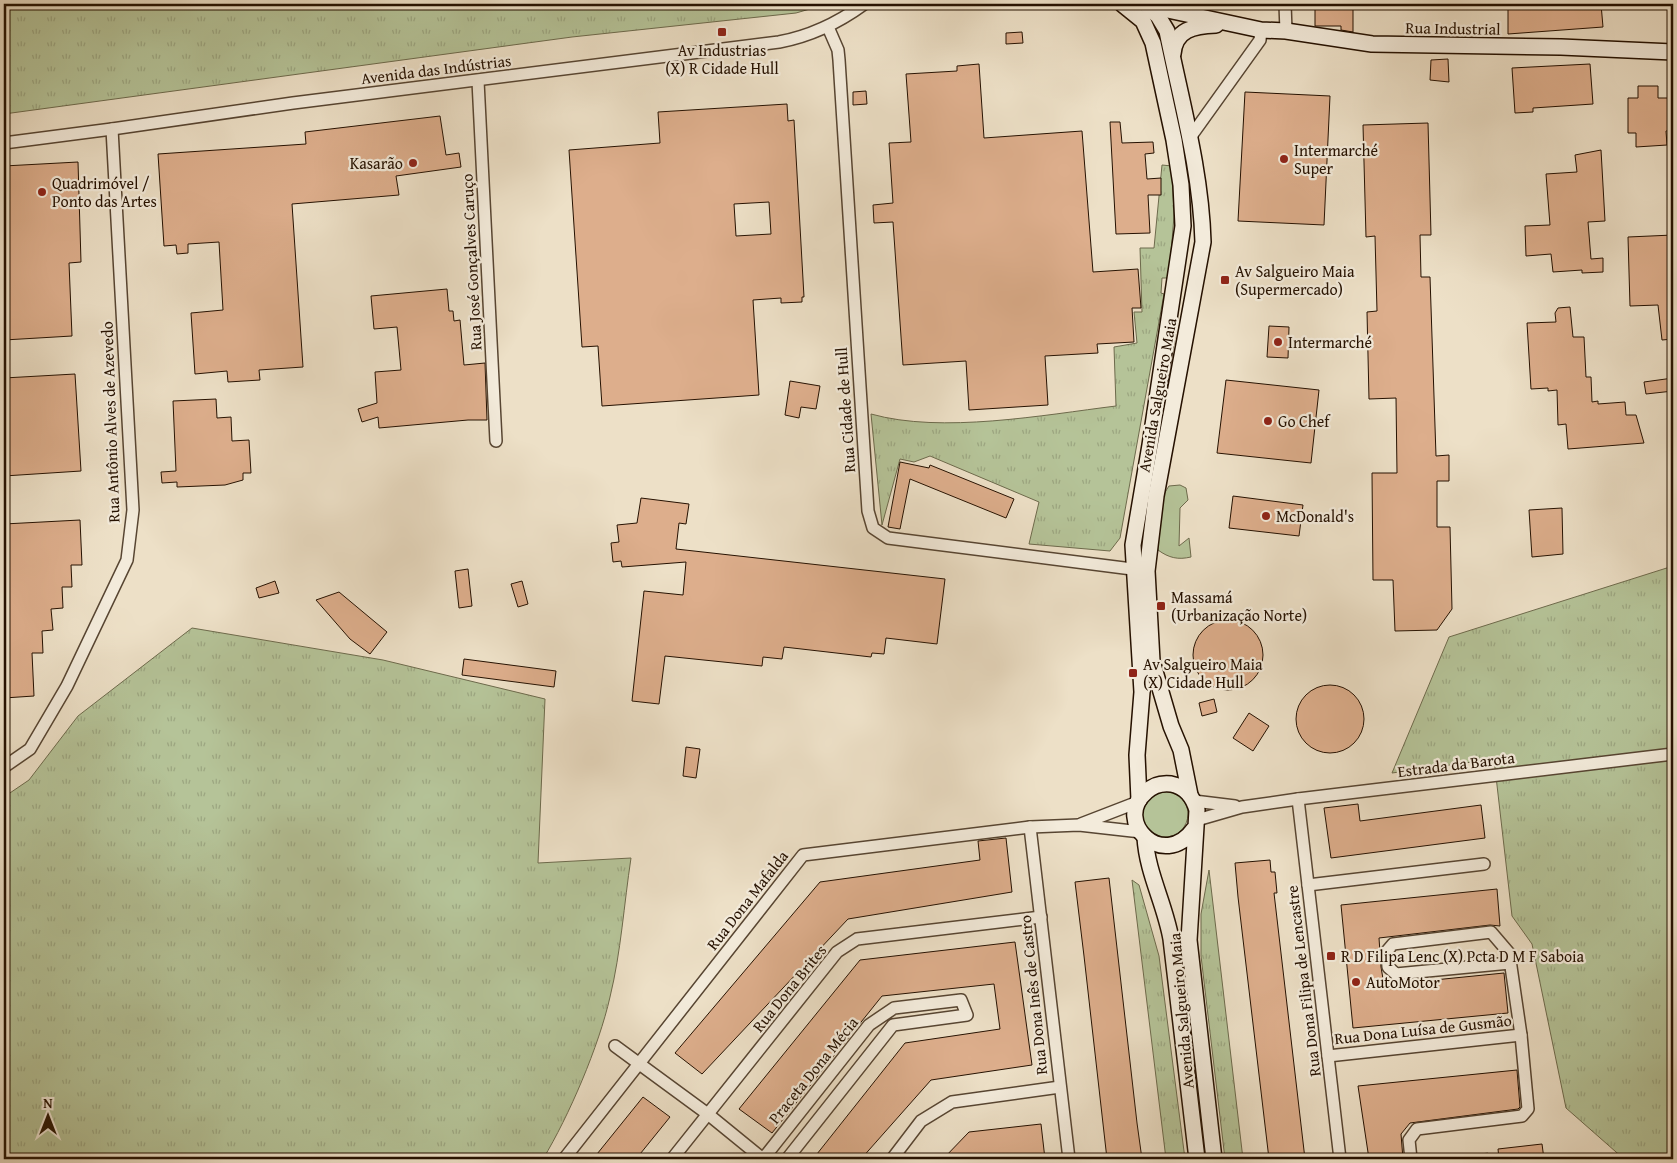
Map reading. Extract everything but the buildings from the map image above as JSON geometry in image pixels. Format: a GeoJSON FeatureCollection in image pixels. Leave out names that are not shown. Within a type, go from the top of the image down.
{"type":"FeatureCollection","features":[{"type":"Feature","properties":{"kind":"street","name":"Avenida das Indústrias"},"geometry":{"type":"LineString","coordinates":[[4,143],[112,130],[293,103],[779,42],[801,38],[828,27],[864,4]]}},
{"type":"Feature","properties":{"kind":"street","name":"Rua Industrial"},"geometry":{"type":"LineString","coordinates":[[1122,4],[1261,30],[1286,31],[1372,44],[1560,47],[1673,52]]}},
{"type":"Feature","properties":{"kind":"street"},"geometry":{"type":"LineString","coordinates":[[1286,4],[1286,31]]}},
{"type":"Feature","properties":{"kind":"street","name":"Avenida Salgueiro Maia"},"geometry":{"type":"LineString","coordinates":[[1142,8],[1158,16],[1167,31],[1196,166],[1201,202],[1202,242],[1156,496],[1147,571],[1152,661],[1171,726],[1181,750],[1196,824],[1195,877],[1189,940],[1214,1159]]}},
{"type":"Feature","properties":{"kind":"street","name":"Avenida Salgueiro Maia"},"geometry":{"type":"LineString","coordinates":[[1142,8],[1154,43],[1175,149],[1181,185],[1183,226],[1133,545],[1132,569],[1142,692],[1137,755],[1138,801],[1135,818],[1143,835],[1146,859],[1168,922],[1197,1159]]}},
{"type":"Feature","properties":{"kind":"street","name":"Rua Industrial"},"geometry":{"type":"LineString","coordinates":[[1173,61],[1174,47],[1185,31],[1201,26],[1234,25]]}},
{"type":"Feature","properties":{"kind":"street","name":"Rua Cidade de Hull"},"geometry":{"type":"LineString","coordinates":[[828,27],[838,50],[839,60],[868,511],[873,528],[888,538],[1132,569]]}},
{"type":"Feature","properties":{"kind":"street"},"geometry":{"type":"LineString","coordinates":[[1189,139],[1260,40],[1261,30]]}},
{"type":"Feature","properties":{"kind":"street","name":"Rua José Gonçalves Caruço"},"geometry":{"type":"LineString","coordinates":[[478,81],[496,441]]}},
{"type":"Feature","properties":{"kind":"street","name":"Rua Antônio Alves de Azevedo"},"geometry":{"type":"LineString","coordinates":[[4,767],[30,749],[63,694],[127,560],[133,510],[112,130]]}},
{"type":"Feature","properties":{"kind":"street","name":"Estrada da Barota"},"geometry":{"type":"LineString","coordinates":[[1196,824],[1242,807],[1673,754]]}},
{"type":"Feature","properties":{"kind":"street"},"geometry":{"type":"LineString","coordinates":[[1138,801],[1151,788],[1159,785],[1176,785],[1192,798]]}},
{"type":"Feature","properties":{"kind":"street","name":"Estrada da Barota"},"geometry":{"type":"LineString","coordinates":[[1192,798],[1242,807]]}},
{"type":"Feature","properties":{"kind":"street","name":"Rua Dona Filipa de Lencastre"},"geometry":{"type":"LineString","coordinates":[[1298,799],[1340,1159]]}},
{"type":"Feature","properties":{"kind":"street","name":"Rua Dona Mafalda"},"geometry":{"type":"LineString","coordinates":[[1079,825],[1138,801]]}},
{"type":"Feature","properties":{"kind":"street"},"geometry":{"type":"LineString","coordinates":[[1143,835],[1162,845],[1171,845],[1181,842],[1196,824]]}},
{"type":"Feature","properties":{"kind":"street","name":"Rua Dona Mafalda"},"geometry":{"type":"LineString","coordinates":[[564,1159],[641,1064],[803,855],[1030,828],[1079,825],[1143,835]]}},
{"type":"Feature","properties":{"kind":"street","name":"Rua Dona Inês de Castro"},"geometry":{"type":"LineString","coordinates":[[1030,828],[1069,1159]]}},
{"type":"Feature","properties":{"kind":"street"},"geometry":{"type":"LineString","coordinates":[[1308,885],[1484,864]]}},
{"type":"Feature","properties":{"kind":"street","name":"Rua Dona Brites"},"geometry":{"type":"LineString","coordinates":[[672,1159],[709,1115],[837,952],[857,939],[1041,917]]}},
{"type":"Feature","properties":{"kind":"street"},"geometry":{"type":"LineString","coordinates":[[1411,1159],[1409,1140],[1417,1129],[1522,1116],[1528,1109],[1521,1035],[1510,963],[1508,953],[1491,932],[1393,944],[1387,951],[1388,967],[1396,974],[1510,963]]}},
{"type":"Feature","properties":{"kind":"street","name":"Praceta Dona Mécia"},"geometry":{"type":"LineString","coordinates":[[763,1159],[869,1025],[894,1008],[961,1000],[967,1015],[893,1025],[787,1159]]}},
{"type":"Feature","properties":{"kind":"street","name":"Rua Dona Luísa de Gusmão"},"geometry":{"type":"LineString","coordinates":[[1328,1056],[1521,1035]]}},
{"type":"Feature","properties":{"kind":"street"},"geometry":{"type":"LineString","coordinates":[[615,1046],[709,1115],[763,1159]]}},
{"type":"Feature","properties":{"kind":"street"},"geometry":{"type":"LineString","coordinates":[[892,1159],[921,1121],[952,1102],[1060,1087]]}},
{"type":"Feature","properties":{"kind":"green space"},"geometry":{"type":"Polygon","coordinates":[[[4,4],[827,4],[796,13],[572,37],[4,114],[4,4]]]}},
{"type":"Feature","properties":{"kind":"green space"},"geometry":{"type":"Polygon","coordinates":[[[1162,165],[1172,166],[1174,216],[1169,278],[1162,278],[1161,293],[1164,294],[1120,538],[1110,551],[1029,544],[1039,502],[930,456],[914,462],[900,459],[882,525],[871,414],[899,420],[960,423],[1025,418],[1116,406],[1114,347],[1137,343],[1134,312],[1142,312],[1140,248],[1154,248],[1162,165]]]}},
{"type":"Feature","properties":{"kind":"green space"},"geometry":{"type":"Polygon","coordinates":[[[1180,485],[1186,488],[1188,500],[1180,508],[1179,546],[1189,538],[1191,557],[1174,558],[1158,550],[1158,517],[1162,501],[1169,486],[1180,485]]]}},
{"type":"Feature","properties":{"kind":"green space"},"geometry":{"type":"Polygon","coordinates":[[[1673,566],[1673,1159],[1624,1159],[1566,1108],[1532,944],[1512,916],[1494,759],[1392,773],[1449,637],[1673,566]]]}},
{"type":"Feature","properties":{"kind":"green space"},"geometry":{"type":"Polygon","coordinates":[[[192,628],[383,660],[545,699],[538,863],[631,858],[617,963],[599,1037],[563,1122],[543,1159],[4,1159],[4,797],[29,780],[78,716],[192,628]]]}},
{"type":"Feature","properties":{"kind":"green space"},"geometry":{"type":"Polygon","coordinates":[[[1165,791],[1178,795],[1184,801],[1188,814],[1184,827],[1178,833],[1165,837],[1152,833],[1146,827],[1142,814],[1146,801],[1152,795],[1165,791]]]}},
{"type":"Feature","properties":{"kind":"green space"},"geometry":{"type":"Polygon","coordinates":[[[1209,870],[1243,1159],[1225,1159],[1201,956],[1201,914],[1209,870]]]}},
{"type":"Feature","properties":{"kind":"green space"},"geometry":{"type":"Polygon","coordinates":[[[1132,880],[1139,885],[1159,956],[1185,1159],[1166,1159],[1132,880]]]}},
{"type":"Feature","properties":{"kind":"green space"},"geometry":{"type":"Polygon","coordinates":[[[1488,1153],[1489,1159],[1450,1158],[1488,1153]]]}},
{"type":"Feature","properties":{"kind":"place","name":"Av Industrias (X) R Cidade Hull"},"geometry":{"type":"Point","coordinates":[722,32]}},
{"type":"Feature","properties":{"kind":"place","name":"Intermarché Super"},"geometry":{"type":"Point","coordinates":[1284,159]}},
{"type":"Feature","properties":{"kind":"place","name":"Kasarão"},"geometry":{"type":"Point","coordinates":[413,163]}},
{"type":"Feature","properties":{"kind":"place","name":"Quadrimóvel / Ponto das Artes"},"geometry":{"type":"Point","coordinates":[42,192]}},
{"type":"Feature","properties":{"kind":"place","name":"Av Salgueiro Maia (Supermercado)"},"geometry":{"type":"Point","coordinates":[1225,280]}},
{"type":"Feature","properties":{"kind":"place","name":"Intermarché"},"geometry":{"type":"Point","coordinates":[1278,342]}},
{"type":"Feature","properties":{"kind":"place","name":"Go Chef"},"geometry":{"type":"Point","coordinates":[1268,421]}},
{"type":"Feature","properties":{"kind":"place","name":"McDonald's"},"geometry":{"type":"Point","coordinates":[1266,516]}},
{"type":"Feature","properties":{"kind":"place","name":"Massamá (Urbanização Norte)"},"geometry":{"type":"Point","coordinates":[1161,606]}},
{"type":"Feature","properties":{"kind":"place","name":"Av Salgueiro Maia (X) Cidade Hull"},"geometry":{"type":"Point","coordinates":[1133,673]}},
{"type":"Feature","properties":{"kind":"place","name":"R D Filipa Lenc (X) Pcta D M F Saboia"},"geometry":{"type":"Point","coordinates":[1331,956]}},
{"type":"Feature","properties":{"kind":"place","name":"AutoMotor"},"geometry":{"type":"Point","coordinates":[1356,982]}}]}
